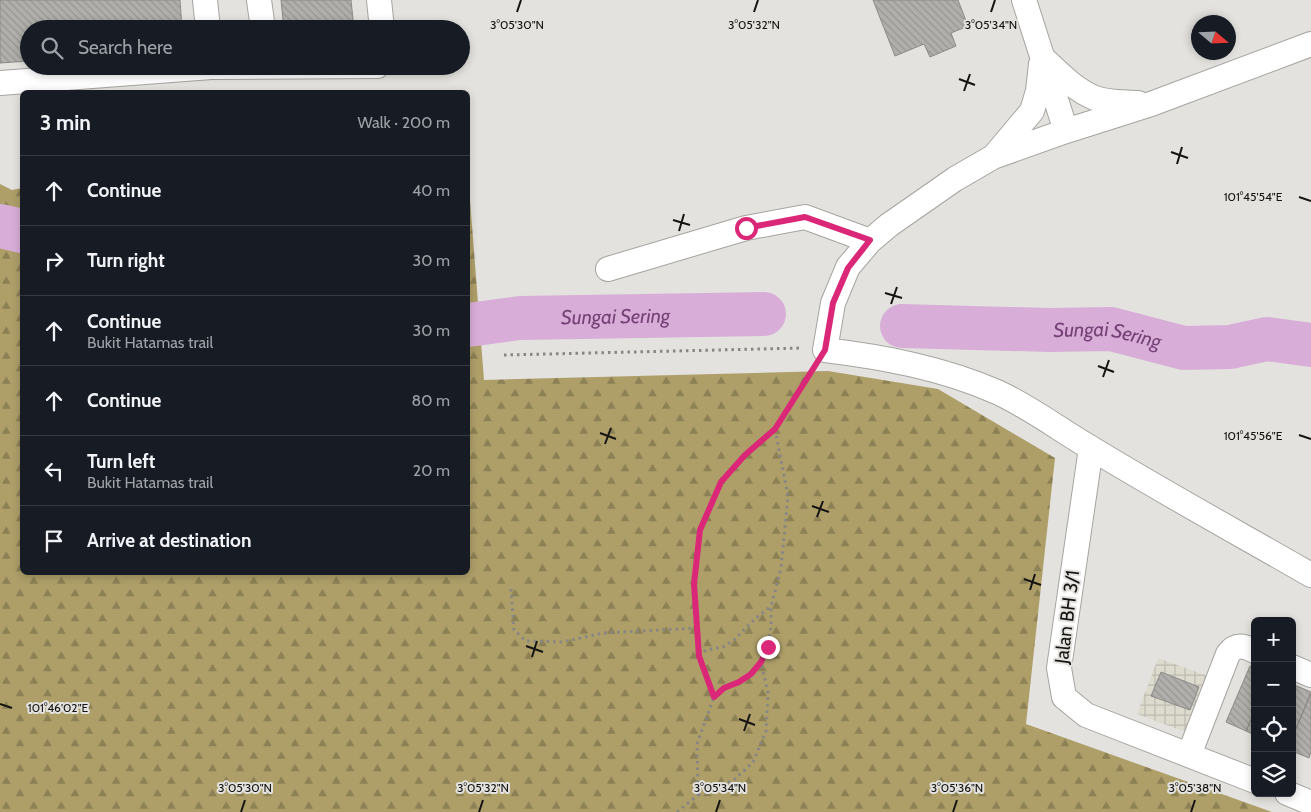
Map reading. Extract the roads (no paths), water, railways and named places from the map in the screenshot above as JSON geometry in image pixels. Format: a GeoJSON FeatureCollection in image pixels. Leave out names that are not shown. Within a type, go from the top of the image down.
{"type":"FeatureCollection","features":[{"type":"Feature","properties":{"kind":"street"},"geometry":{"type":"LineString","coordinates":[[205,0],[207,20]]}},
{"type":"Feature","properties":{"kind":"street"},"geometry":{"type":"LineString","coordinates":[[259,0],[262,20]]}},
{"type":"Feature","properties":{"kind":"street"},"geometry":{"type":"LineString","coordinates":[[378,0],[381,20]]}},
{"type":"Feature","properties":{"kind":"street"},"geometry":{"type":"LineString","coordinates":[[1024,0],[1066,131]]}},
{"type":"Feature","properties":{"kind":"street"},"geometry":{"type":"LineString","coordinates":[[1311,44],[1151,104],[993,157],[955,180],[888,225],[870,240],[848,268],[833,303],[825,350],[891,359],[943,372],[997,392],[1311,575]]}},
{"type":"Feature","properties":{"kind":"street"},"geometry":{"type":"LineString","coordinates":[[1042,57],[1068,82],[1096,98],[1117,102],[1151,104]]}},
{"type":"Feature","properties":{"kind":"street"},"geometry":{"type":"LineString","coordinates":[[993,157],[1032,111],[1038,91],[1042,57]]}},
{"type":"Feature","properties":{"kind":"street"},"geometry":{"type":"LineString","coordinates":[[0,83],[106,75]]}},
{"type":"Feature","properties":{"kind":"street"},"geometry":{"type":"LineString","coordinates":[[608,269],[746,228],[805,217],[870,240]]}},
{"type":"Feature","properties":{"kind":"street","name":"Jalan BH 3/1"},"geometry":{"type":"LineString","coordinates":[[1091,448],[1059,668],[1064,697],[1086,715],[1251,779]]}},
{"type":"Feature","properties":{"kind":"street"},"geometry":{"type":"LineString","coordinates":[[1189,755],[1228,654],[1232,648],[1238,646],[1251,649]]}},
{"type":"Feature","properties":{"kind":"street"},"geometry":{"type":"LineString","coordinates":[[1296,669],[1311,675]]}},
{"type":"Feature","properties":{"kind":"street"},"geometry":{"type":"LineString","coordinates":[[1296,797],[1311,803]]}},
{"type":"Feature","properties":{"kind":"waterway","name":"Sungai Sering"},"geometry":{"type":"LineString","coordinates":[[0,226],[20,231]]}},
{"type":"Feature","properties":{"kind":"waterway","name":"Sungai Sering"},"geometry":{"type":"LineString","coordinates":[[470,325],[520,318],[764,314]]}},
{"type":"Feature","properties":{"kind":"waterway","name":"Sungai Sering"},"geometry":{"type":"LineString","coordinates":[[902,326],[1050,330],[1111,329],[1184,348],[1230,347],[1267,339],[1311,345]]}}]}
